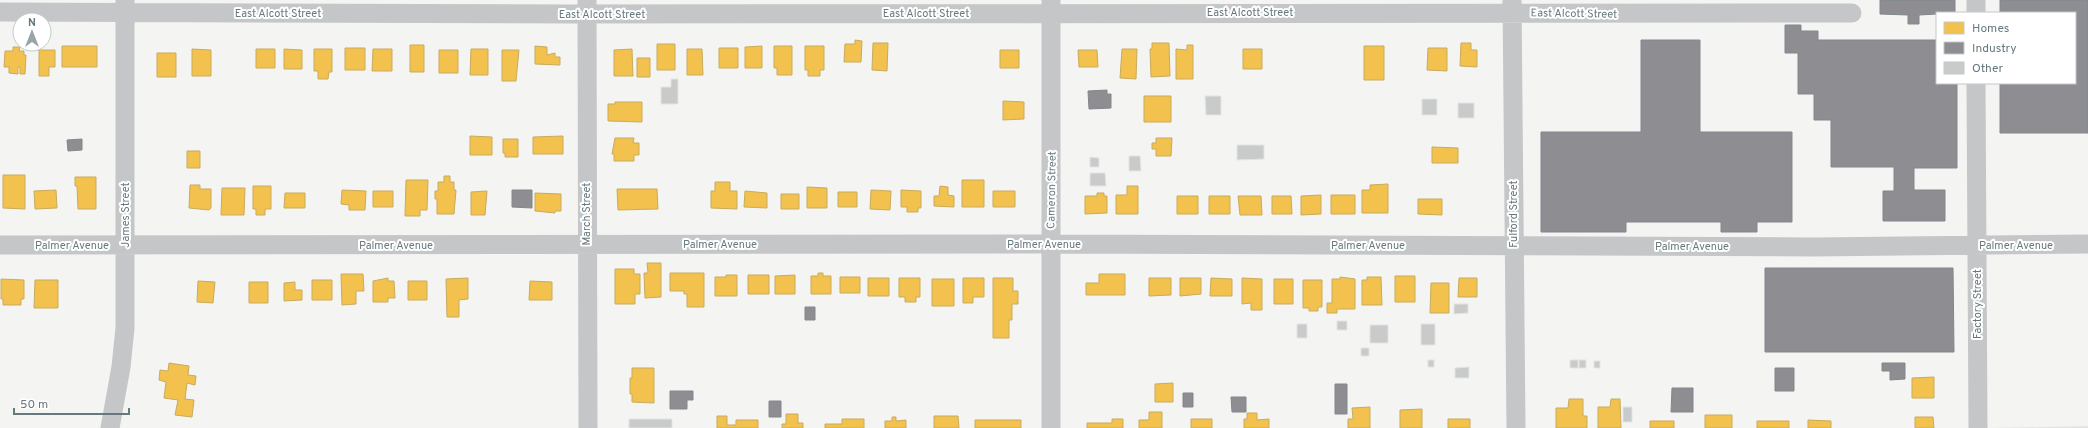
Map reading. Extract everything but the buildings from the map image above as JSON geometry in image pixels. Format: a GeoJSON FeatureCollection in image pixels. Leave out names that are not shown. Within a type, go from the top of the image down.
{"type":"FeatureCollection","features":[{"type":"Feature","properties":{"kind":"street"},"geometry":{"type":"LineString","coordinates":[[1976,0],[1976,12]]}},
{"type":"Feature","properties":{"kind":"street","name":"East Alcott Street"},"geometry":{"type":"LineString","coordinates":[[0,12],[125,6],[1512,6],[1618,14],[1852,13]]}},
{"type":"Feature","properties":{"kind":"street","name":"James Street"},"geometry":{"type":"LineString","coordinates":[[110,428],[121,366],[125,328],[125,6]]}},
{"type":"Feature","properties":{"kind":"street","name":"Cameron Street"},"geometry":{"type":"LineString","coordinates":[[1051,6],[1050,244],[1052,428]]}},
{"type":"Feature","properties":{"kind":"street","name":"Fulford Street"},"geometry":{"type":"LineString","coordinates":[[1512,6],[1513,246],[1516,428]]}},
{"type":"Feature","properties":{"kind":"street","name":"March Street"},"geometry":{"type":"LineString","coordinates":[[586,7],[588,428]]}},
{"type":"Feature","properties":{"kind":"street","name":"Factory Street"},"geometry":{"type":"LineString","coordinates":[[1976,84],[1978,428]]}},
{"type":"Feature","properties":{"kind":"street","name":"Palmer Avenue"},"geometry":{"type":"LineString","coordinates":[[0,245],[1050,244],[1814,247],[2088,244]]}},
{"type":"Feature","properties":{"kind":"shaded area"},"geometry":{"type":"Polygon","coordinates":[[[2088,426],[2088,428],[1989,428],[2088,426]]]}}]}
